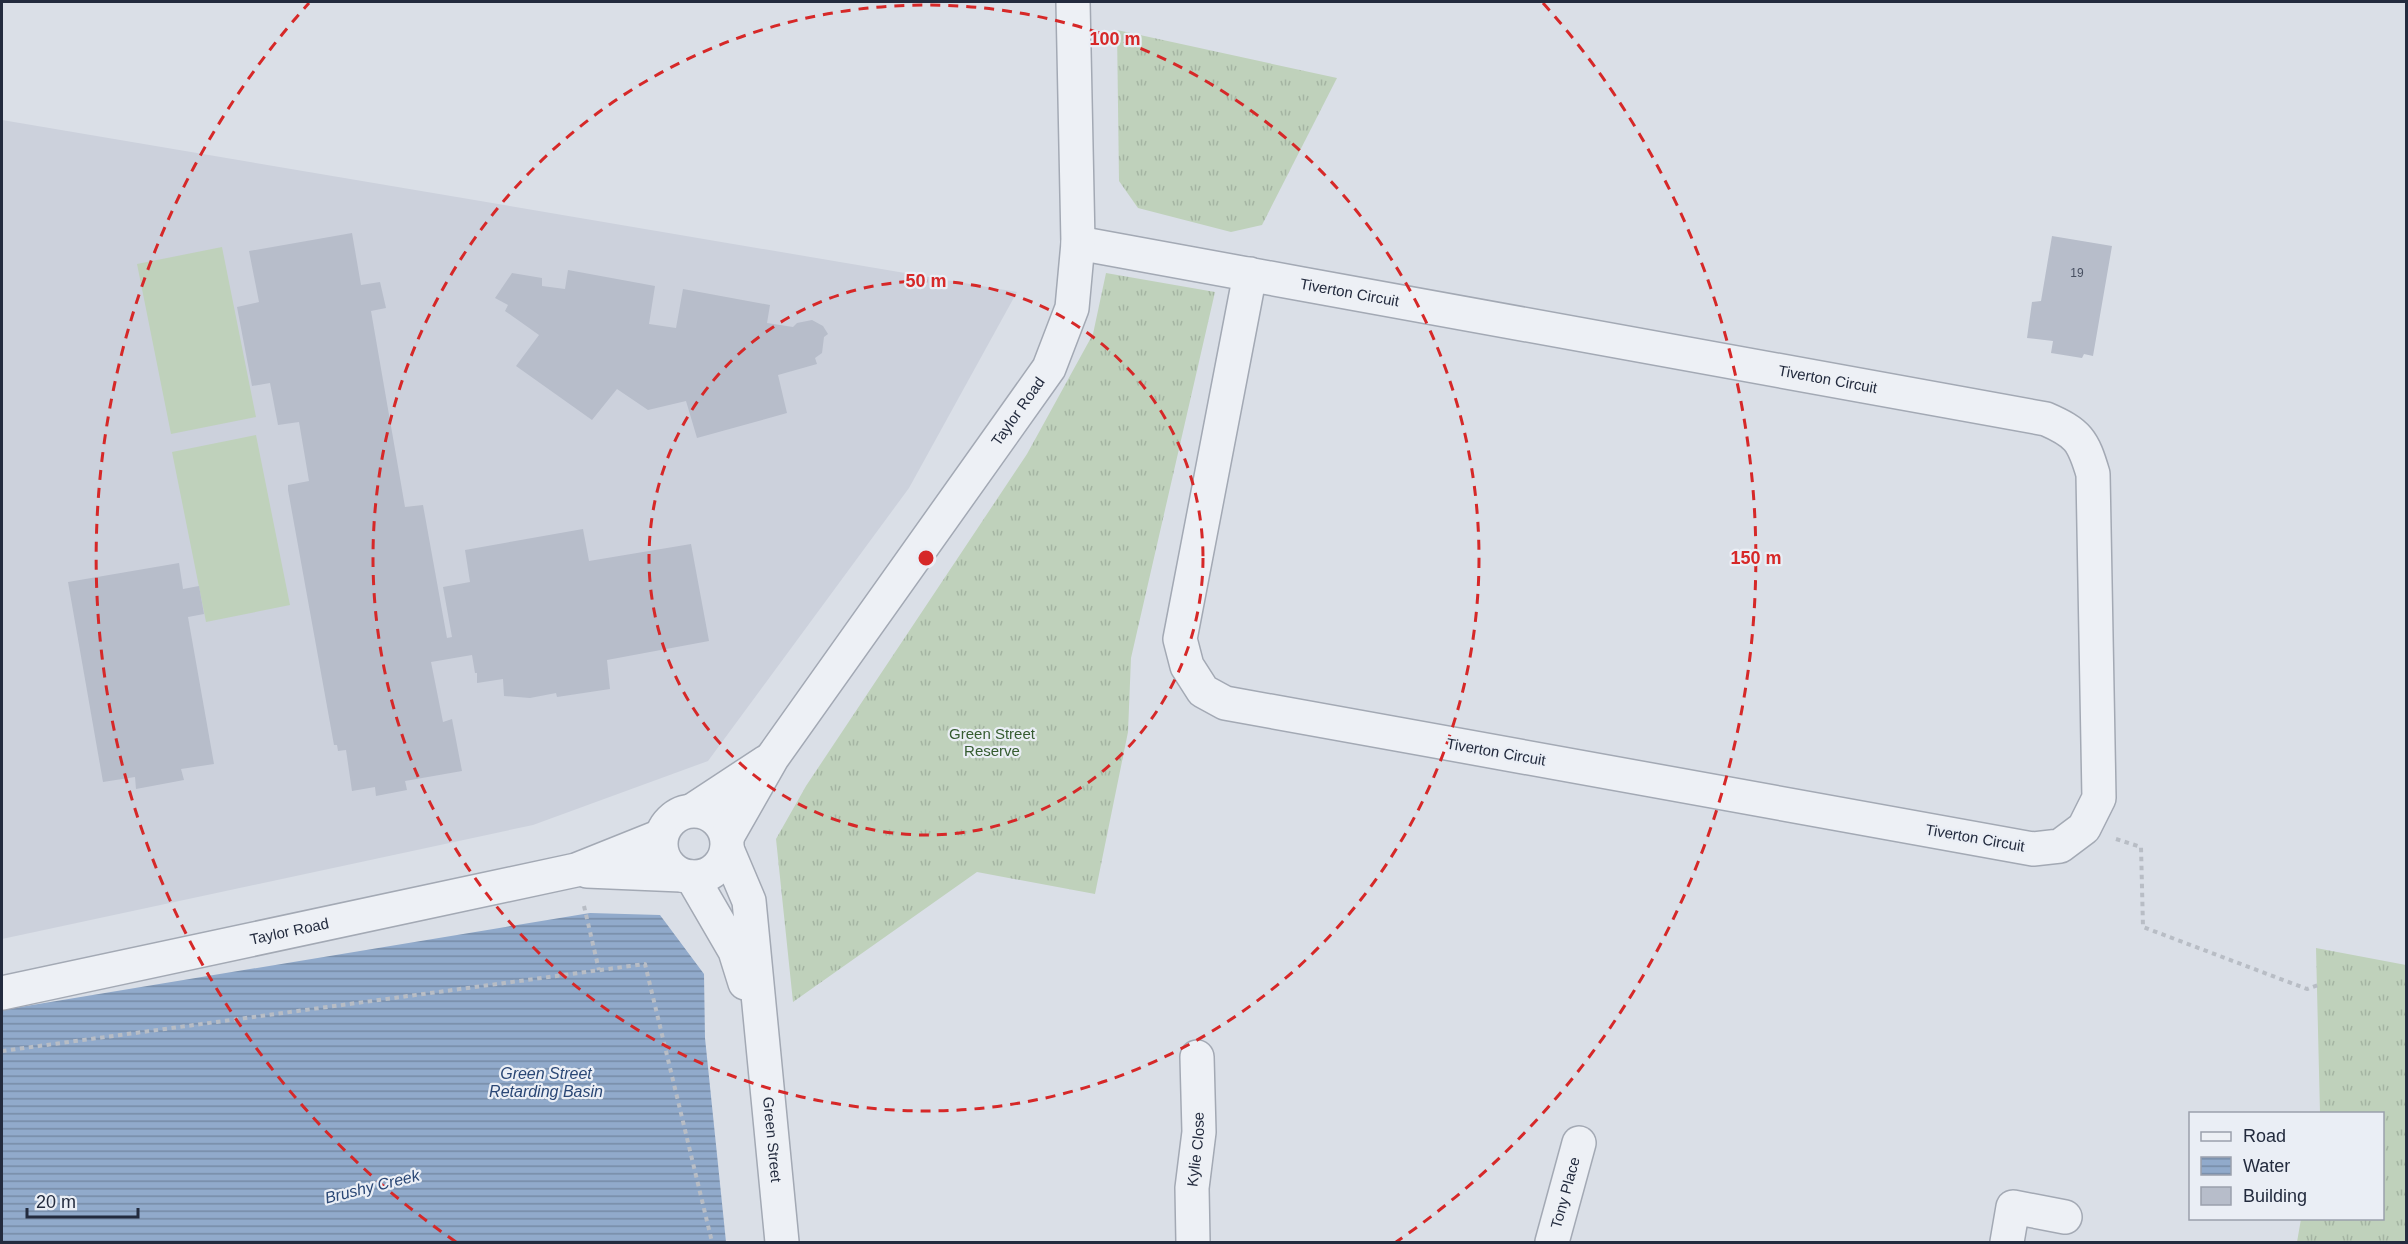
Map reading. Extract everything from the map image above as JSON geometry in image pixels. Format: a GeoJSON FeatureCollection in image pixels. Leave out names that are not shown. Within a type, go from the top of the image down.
{"type":"FeatureCollection","features":[{"type":"Feature","properties":{"kind":"street","name":"Taylor Road"},"geometry":{"type":"LineString","coordinates":[[727,843],[772,758],[1049,368],[1072,308],[1078,243],[1073,2]]}},
{"type":"Feature","properties":{"kind":"street","name":"Tiverton Circuit"},"geometry":{"type":"LineString","coordinates":[[1078,243],[1251,274],[2046,419],[2069,429],[2086,448],[2093,474],[2098,798],[2085,828],[2060,846],[2033,849],[1225,703],[1203,691],[1186,666],[1180,639],[1251,274]]}},
{"type":"Feature","properties":{"kind":"street","name":"Taylor Road"},"geometry":{"type":"LineString","coordinates":[[693,810],[772,758]]}},
{"type":"Feature","properties":{"kind":"street"},"geometry":{"type":"LineString","coordinates":[[693,810],[711,815],[724,828],[727,843],[718,866],[711,873],[686,876],[671,868],[664,859],[661,836],[673,817],[693,810]]}},
{"type":"Feature","properties":{"kind":"street","name":"Taylor Road"},"geometry":{"type":"LineString","coordinates":[[2,993],[576,870],[661,836]]}},
{"type":"Feature","properties":{"kind":"street","name":"Green Street"},"geometry":{"type":"LineString","coordinates":[[727,843],[749,901],[782,1242]]}},
{"type":"Feature","properties":{"kind":"street","name":"Taylor Road"},"geometry":{"type":"LineString","coordinates":[[576,870],[686,876]]}},
{"type":"Feature","properties":{"kind":"street","name":"Green Street"},"geometry":{"type":"LineString","coordinates":[[686,876],[735,951],[761,1036]]}},
{"type":"Feature","properties":{"kind":"street","name":"Kylie Close"},"geometry":{"type":"LineString","coordinates":[[1193,1242],[1192,1188],[1199,1132],[1197,1056]]}},
{"type":"Feature","properties":{"kind":"street","name":"Tony Place"},"geometry":{"type":"LineString","coordinates":[[1552,1242],[1579,1143]]}},
{"type":"Feature","properties":{"kind":"street"},"geometry":{"type":"LineString","coordinates":[[2007,1242],[2013,1207],[2065,1217]]}},
{"type":"Feature","properties":{"kind":"path"},"geometry":{"type":"LineString","coordinates":[[2085,828],[2141,847],[2143,927],[2307,989],[2318,985]]}},
{"type":"Feature","properties":{"kind":"path"},"geometry":{"type":"LineString","coordinates":[[583,902],[598,970]]}},
{"type":"Feature","properties":{"kind":"path"},"geometry":{"type":"LineString","coordinates":[[2,1051],[645,964],[712,1242]]}},
{"type":"Feature","properties":{"kind":"shaded area"},"geometry":{"type":"Polygon","coordinates":[[[2,120],[1017,292],[909,488],[708,761],[533,825],[2,939],[2,120]]]}},
{"type":"Feature","properties":{"kind":"green space"},"geometry":{"type":"Polygon","coordinates":[[[1117,30],[1337,78],[1262,225],[1231,232],[1138,208],[1119,181],[1117,30]]]}},
{"type":"Feature","properties":{"kind":"green space"},"geometry":{"type":"Polygon","coordinates":[[[222,247],[256,417],[171,434],[137,264],[222,247]]]}},
{"type":"Feature","properties":{"kind":"green space","name":"Green Street Reserve"},"geometry":{"type":"Polygon","coordinates":[[[1106,273],[1215,292],[1131,658],[1128,732],[1095,894],[977,872],[793,1002],[776,839],[806,786],[1027,454],[1093,334],[1106,273]]]}},
{"type":"Feature","properties":{"kind":"green space"},"geometry":{"type":"Polygon","coordinates":[[[256,435],[290,605],[206,622],[172,452],[256,435]]]}},
{"type":"Feature","properties":{"kind":"green space"},"geometry":{"type":"Polygon","coordinates":[[[2316,948],[2406,965],[2406,1242],[2297,1242],[2301,1220],[2384,1220],[2384,1112],[2320,1112],[2316,948]]]}},
{"type":"Feature","properties":{"kind":"water","name":"Green Street Retarding Basin"},"geometry":{"type":"Polygon","coordinates":[[[590,913],[660,915],[704,974],[705,1038],[726,1242],[2,1242],[2,1010],[590,913]]]}},
{"type":"Feature","properties":{"kind":"building"},"geometry":{"type":"Polygon","coordinates":[[[352,233],[361,285],[380,282],[386,308],[371,311],[405,507],[423,505],[447,638],[452,637],[443,587],[470,582],[465,550],[583,529],[589,561],[691,544],[709,641],[607,660],[610,689],[557,697],[556,693],[530,698],[504,696],[503,679],[477,683],[472,655],[431,662],[443,722],[452,719],[462,771],[405,781],[407,790],[376,796],[375,787],[352,791],[346,750],[338,751],[337,745],[334,745],[288,490],[288,485],[309,481],[299,422],[278,425],[270,383],[252,386],[237,307],[259,302],[249,251],[352,233]]]}},
{"type":"Feature","properties":{"kind":"building"},"geometry":{"type":"Polygon","coordinates":[[[2052,236],[2112,246],[2093,356],[2084,354],[2082,358],[2051,353],[2053,341],[2027,338],[2032,302],[2041,301],[2052,236]]]}},
{"type":"Feature","properties":{"kind":"building"},"geometry":{"type":"Polygon","coordinates":[[[568,270],[655,286],[649,324],[676,328],[683,289],[770,305],[767,323],[793,327],[797,323],[812,320],[823,326],[828,334],[824,337],[822,353],[815,358],[817,364],[778,375],[787,413],[697,438],[686,401],[648,410],[617,389],[592,420],[516,366],[539,335],[505,311],[508,305],[495,298],[512,273],[542,278],[542,286],[565,289],[568,270]]]}},
{"type":"Feature","properties":{"kind":"building"},"geometry":{"type":"Polygon","coordinates":[[[179,563],[183,589],[199,586],[204,614],[188,617],[214,764],[181,769],[184,780],[136,789],[135,777],[103,782],[68,582],[179,563]]]}},
{"type":"Feature","properties":{"kind":"water label","name":"Brushy Creek"},"geometry":{"type":"Point","coordinates":[372,1186]}}]}
